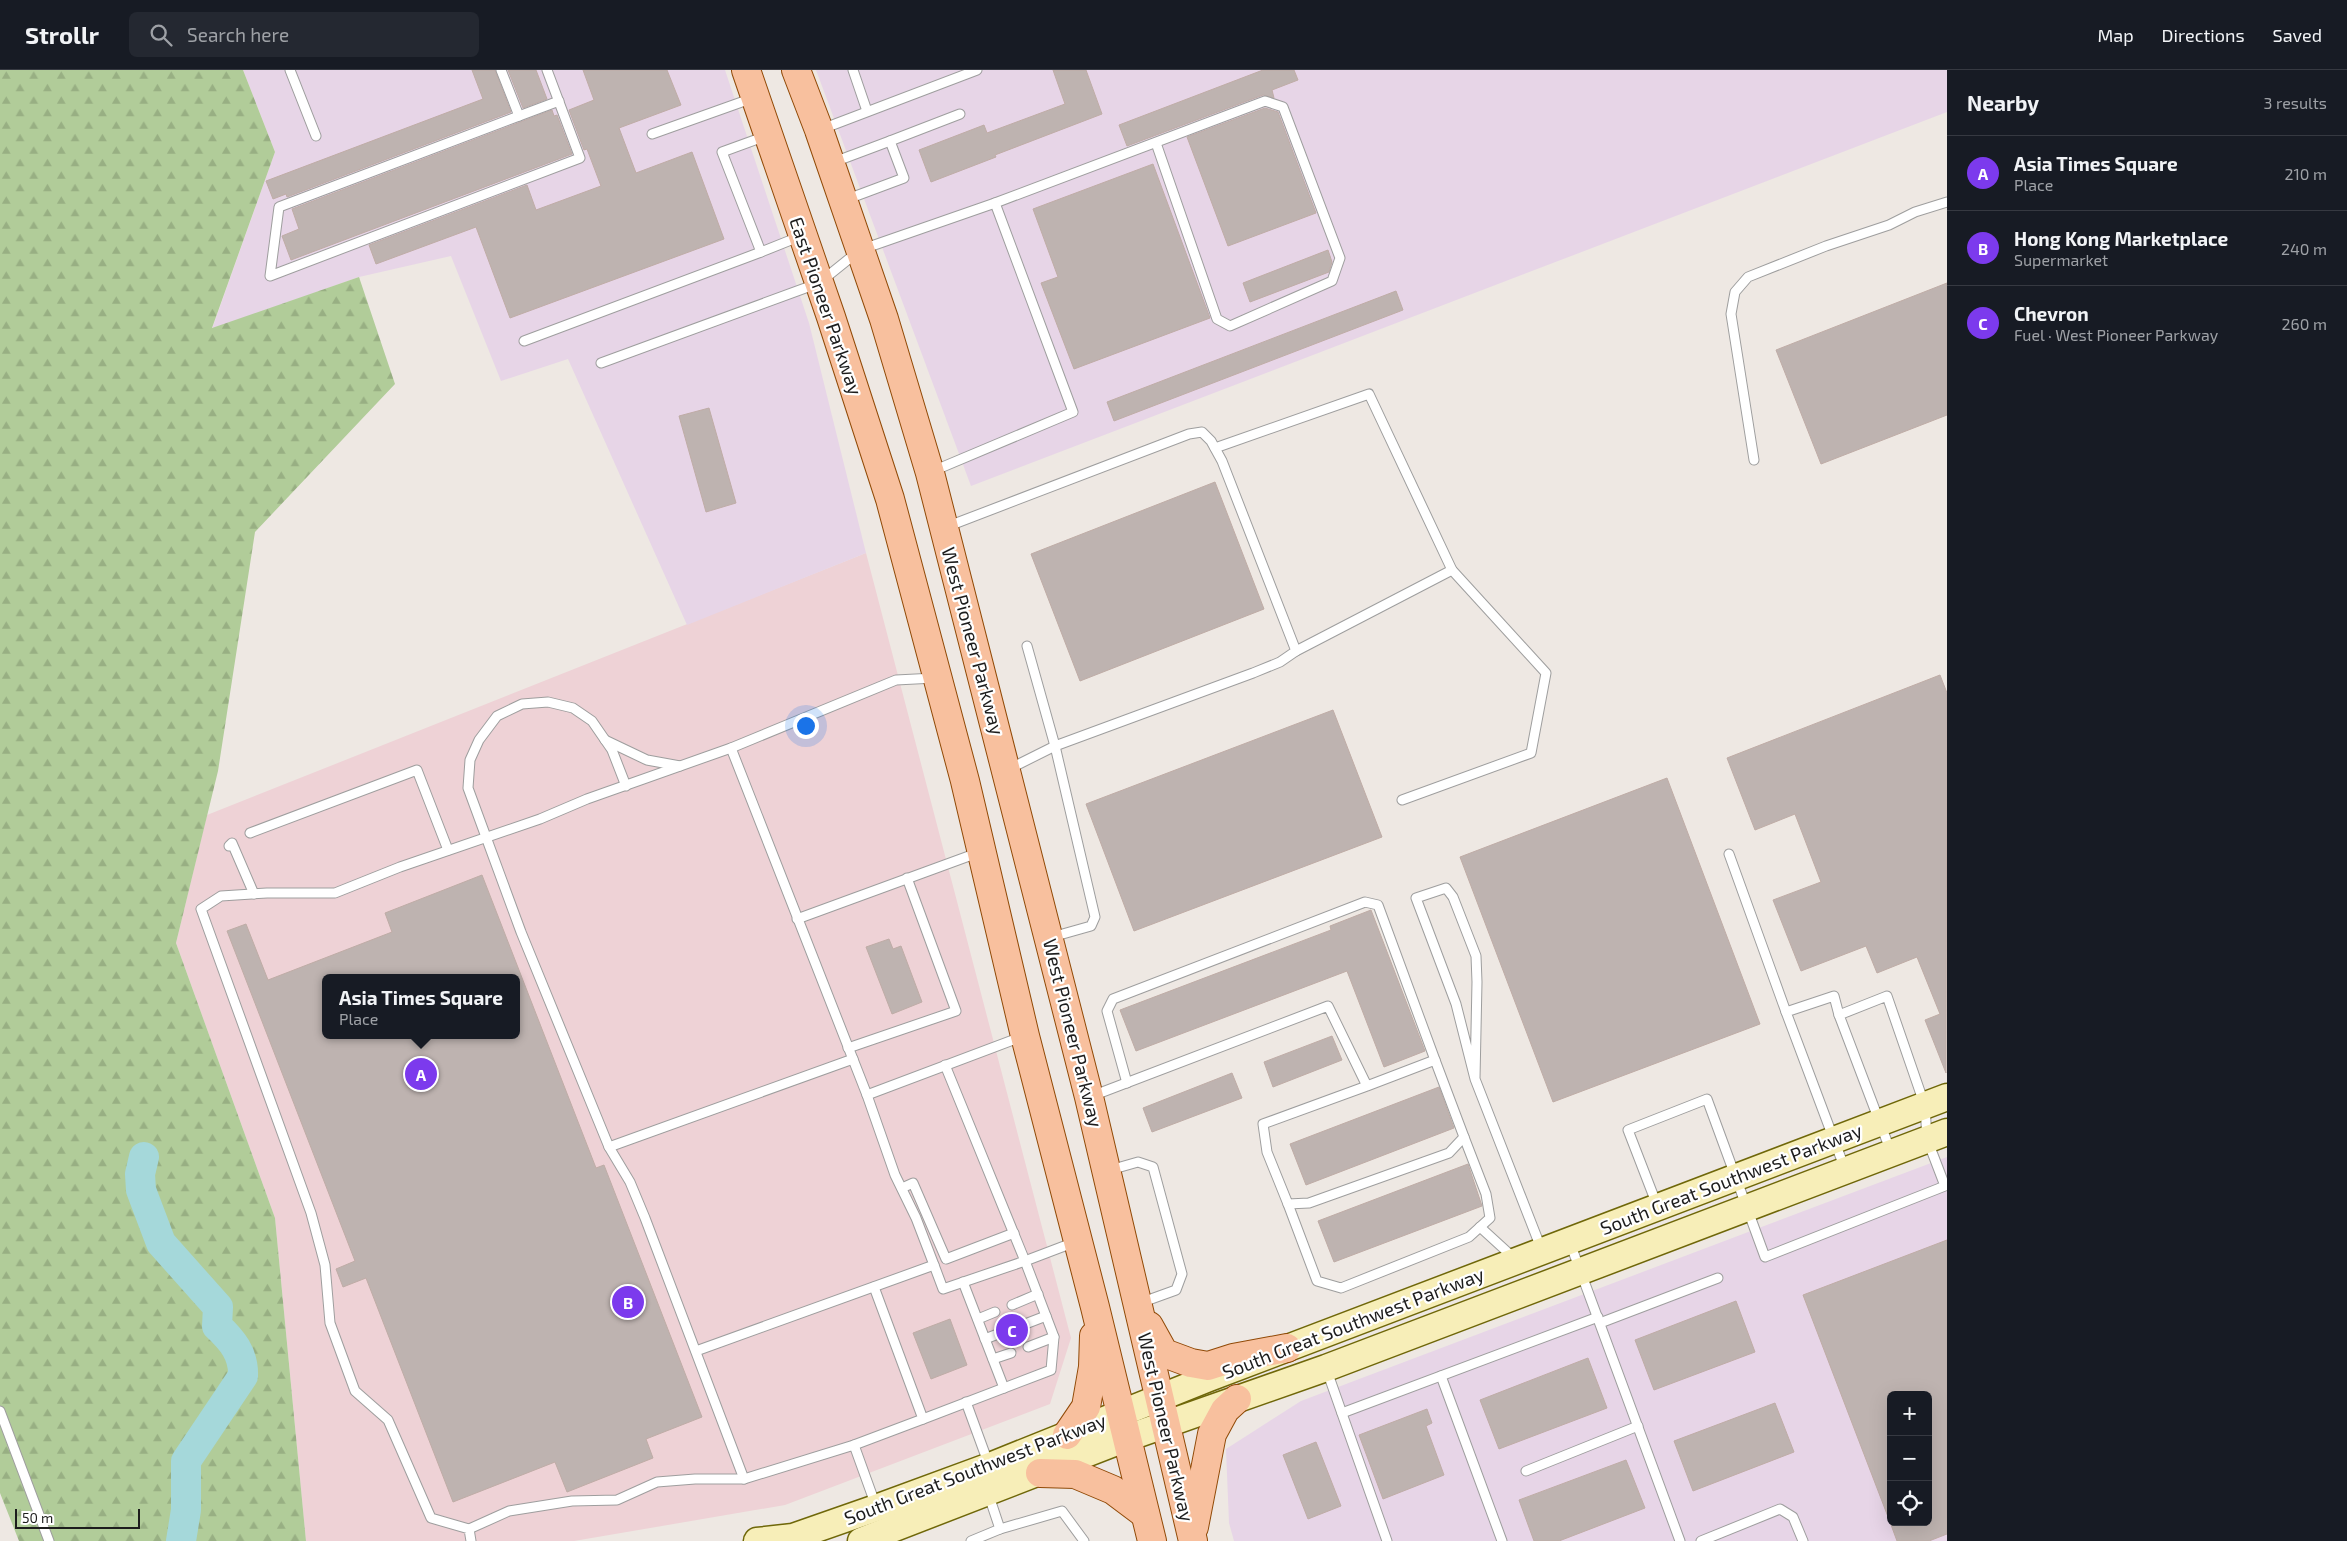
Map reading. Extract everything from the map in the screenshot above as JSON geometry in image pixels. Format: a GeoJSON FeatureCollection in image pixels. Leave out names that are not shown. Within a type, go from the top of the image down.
{"type":"FeatureCollection","features":[{"type":"Feature","properties":{"kind":"main road","name":"East Pioneer Parkway"},"geometry":{"type":"LineString","coordinates":[[746,70],[887,490],[938,678]]}},
{"type":"Feature","properties":{"kind":"main road"},"geometry":{"type":"LineString","coordinates":[[796,70],[820,130],[884,319],[930,472],[944,528]]}},
{"type":"Feature","properties":{"kind":"main road","name":"West Pioneer Parkway"},"geometry":{"type":"LineString","coordinates":[[944,528],[1089,1096],[1193,1540]]}},
{"type":"Feature","properties":{"kind":"main road"},"geometry":{"type":"LineString","coordinates":[[938,678],[965,781],[980,852],[1025,1036],[1095,1307],[1152,1541]]}},
{"type":"Feature","properties":{"kind":"main road"},"geometry":{"type":"LineString","coordinates":[[965,781],[1007,770]]}},
{"type":"Feature","properties":{"kind":"main road","name":"South Great Southwest Parkway"},"geometry":{"type":"LineString","coordinates":[[757,1541],[883,1524],[988,1493],[1040,1473],[1124,1426],[1160,1398],[1516,1260],[1936,1101]]}},
{"type":"Feature","properties":{"kind":"main road","name":"South Great Southwest Parkway"},"geometry":{"type":"LineString","coordinates":[[861,1541],[883,1524],[990,1466],[1067,1435],[1124,1426],[1166,1425],[1326,1368],[1937,1135]]}},
{"type":"Feature","properties":{"kind":"main road"},"geometry":{"type":"LineString","coordinates":[[1137,1304],[1164,1353],[1191,1364],[1208,1366],[1233,1358],[1287,1348]]}},
{"type":"Feature","properties":{"kind":"main road"},"geometry":{"type":"LineString","coordinates":[[1067,1435],[1086,1407],[1093,1367],[1095,1307]]}},
{"type":"Feature","properties":{"kind":"main road"},"geometry":{"type":"LineString","coordinates":[[1193,1540],[1212,1434],[1225,1410],[1237,1399]]}},
{"type":"Feature","properties":{"kind":"main road"},"geometry":{"type":"LineString","coordinates":[[1040,1473],[1075,1474],[1113,1490],[1144,1514]]}},
{"type":"Feature","properties":{"kind":"lane"},"geometry":{"type":"LineString","coordinates":[[290,70],[316,136]]}},
{"type":"Feature","properties":{"kind":"lane"},"geometry":{"type":"LineString","coordinates":[[501,70],[519,116]]}},
{"type":"Feature","properties":{"kind":"lane"},"geometry":{"type":"LineString","coordinates":[[547,70],[559,101],[580,158],[270,276],[278,207],[559,101]]}},
{"type":"Feature","properties":{"kind":"lane"},"geometry":{"type":"LineString","coordinates":[[853,70],[867,111]]}},
{"type":"Feature","properties":{"kind":"lane"},"geometry":{"type":"LineString","coordinates":[[820,130],[977,70]]}},
{"type":"Feature","properties":{"kind":"lane"},"geometry":{"type":"LineString","coordinates":[[652,134],[756,97]]}},
{"type":"Feature","properties":{"kind":"lane"},"geometry":{"type":"LineString","coordinates":[[601,363],[818,284],[860,250],[995,203],[1265,101],[1283,107],[1340,258],[1332,281],[1230,326],[1217,319],[1156,143]]}},
{"type":"Feature","properties":{"kind":"lane"},"geometry":{"type":"LineString","coordinates":[[831,164],[960,114]]}},
{"type":"Feature","properties":{"kind":"lane"},"geometry":{"type":"LineString","coordinates":[[761,252],[722,152],[768,135]]}},
{"type":"Feature","properties":{"kind":"lane"},"geometry":{"type":"LineString","coordinates":[[843,201],[904,178],[890,141]]}},
{"type":"Feature","properties":{"kind":"lane"},"geometry":{"type":"LineString","coordinates":[[1754,460],[1731,314],[1735,292],[1748,277],[1826,246],[1889,225],[1915,212],[1947,202]]}},
{"type":"Feature","properties":{"kind":"lane"},"geometry":{"type":"LineString","coordinates":[[930,472],[1073,412],[995,203]]}},
{"type":"Feature","properties":{"kind":"lane"},"geometry":{"type":"LineString","coordinates":[[524,340],[802,236]]}},
{"type":"Feature","properties":{"kind":"lane"},"geometry":{"type":"LineString","coordinates":[[1215,448],[1369,394],[1452,570],[1546,673],[1531,753],[1402,800]]}},
{"type":"Feature","properties":{"kind":"lane"},"geometry":{"type":"LineString","coordinates":[[944,528],[1189,434],[1202,432],[1215,448],[1296,651]]}},
{"type":"Feature","properties":{"kind":"lane"},"geometry":{"type":"LineString","coordinates":[[1007,770],[1055,746],[1280,662],[1296,651],[1452,570]]}},
{"type":"Feature","properties":{"kind":"lane"},"geometry":{"type":"LineString","coordinates":[[1027,646],[1055,746],[1095,916],[1090,926],[1049,938]]}},
{"type":"Feature","properties":{"kind":"lane"},"geometry":{"type":"LineString","coordinates":[[938,678],[896,680],[731,748],[540,819],[448,850],[335,893],[221,896],[201,909],[311,1213],[324,1265],[330,1323],[355,1391],[388,1420],[432,1518],[469,1529],[509,1510],[572,1501],[617,1500],[657,1482],[695,1479],[744,1479],[854,1445],[1052,1370],[1054,1337],[1014,1233],[945,1066]]}},
{"type":"Feature","properties":{"kind":"lane"},"geometry":{"type":"LineString","coordinates":[[626,786],[612,750],[592,721],[573,708],[548,702],[522,704],[497,716],[479,740],[470,760],[468,788],[536,970],[609,1147],[630,1182],[744,1479]]}},
{"type":"Feature","properties":{"kind":"lane"},"geometry":{"type":"LineString","coordinates":[[605,740],[647,760],[680,766]]}},
{"type":"Feature","properties":{"kind":"lane"},"geometry":{"type":"LineString","coordinates":[[731,748],[943,1289],[1078,1241]]}},
{"type":"Feature","properties":{"kind":"lane"},"geometry":{"type":"LineString","coordinates":[[250,833],[418,770],[448,850]]}},
{"type":"Feature","properties":{"kind":"lane"},"geometry":{"type":"LineString","coordinates":[[228,846],[232,843],[254,894]]}},
{"type":"Feature","properties":{"kind":"lane"},"geometry":{"type":"LineString","coordinates":[[797,920],[980,852]]}},
{"type":"Feature","properties":{"kind":"lane"},"geometry":{"type":"LineString","coordinates":[[1729,854],[1845,1170]]}},
{"type":"Feature","properties":{"kind":"lane"},"geometry":{"type":"LineString","coordinates":[[848,1048],[956,1011],[907,878]]}},
{"type":"Feature","properties":{"kind":"lane"},"geometry":{"type":"LineString","coordinates":[[1475,1079],[1476,956],[1453,897],[1446,888],[1416,898],[1456,1004],[1475,1079],[1542,1251]]}},
{"type":"Feature","properties":{"kind":"lane"},"geometry":{"type":"LineString","coordinates":[[1127,1083],[1107,1011],[1113,999],[1365,902],[1378,905],[1486,1194],[1490,1218],[1469,1237],[1341,1288],[1317,1280],[1267,1152],[1263,1124],[1435,1060]]}},
{"type":"Feature","properties":{"kind":"lane"},"geometry":{"type":"LineString","coordinates":[[1786,1012],[1834,996],[1839,1015],[1891,1152]]}},
{"type":"Feature","properties":{"kind":"lane"},"geometry":{"type":"LineString","coordinates":[[1658,1207],[1628,1130],[1707,1099],[1765,1257],[1946,1185],[1937,1135],[1936,1101],[1887,996],[1839,1015]]}},
{"type":"Feature","properties":{"kind":"lane"},"geometry":{"type":"LineString","coordinates":[[1089,1096],[1328,1006],[1367,1086]]}},
{"type":"Feature","properties":{"kind":"lane"},"geometry":{"type":"LineString","coordinates":[[867,1095],[1025,1036]]}},
{"type":"Feature","properties":{"kind":"lane"},"geometry":{"type":"LineString","coordinates":[[609,1147],[853,1059]]}},
{"type":"Feature","properties":{"kind":"lane"},"geometry":{"type":"LineString","coordinates":[[1288,1204],[1309,1202],[1449,1153],[1464,1137]]}},
{"type":"Feature","properties":{"kind":"lane"},"geometry":{"type":"LineString","coordinates":[[1107,1170],[1138,1162],[1153,1166],[1182,1274],[1176,1290],[1137,1304]]}},
{"type":"Feature","properties":{"kind":"lane"},"geometry":{"type":"LineString","coordinates":[[902,1188],[914,1184],[946,1259],[1014,1233]]}},
{"type":"Feature","properties":{"kind":"lane"},"geometry":{"type":"LineString","coordinates":[[1480,1227],[1516,1260]]}},
{"type":"Feature","properties":{"kind":"lane"},"geometry":{"type":"LineString","coordinates":[[1569,1240],[1680,1541]]}},
{"type":"Feature","properties":{"kind":"lane"},"geometry":{"type":"LineString","coordinates":[[696,1351],[934,1265]]}},
{"type":"Feature","properties":{"kind":"lane"},"geometry":{"type":"LineString","coordinates":[[1342,1413],[1718,1278]]}},
{"type":"Feature","properties":{"kind":"lane"},"geometry":{"type":"LineString","coordinates":[[964,1282],[1004,1388]]}},
{"type":"Feature","properties":{"kind":"lane"},"geometry":{"type":"LineString","coordinates":[[874,1287],[923,1418]]}},
{"type":"Feature","properties":{"kind":"lane"},"geometry":{"type":"LineString","coordinates":[[1012,1305],[1038,1294]]}},
{"type":"Feature","properties":{"kind":"lane"},"geometry":{"type":"LineString","coordinates":[[978,1320],[995,1312]]}},
{"type":"Feature","properties":{"kind":"lane"},"geometry":{"type":"LineString","coordinates":[[1020,1326],[1046,1316]]}},
{"type":"Feature","properties":{"kind":"lane"},"geometry":{"type":"LineString","coordinates":[[985,1339],[1003,1332]]}},
{"type":"Feature","properties":{"kind":"lane"},"geometry":{"type":"LineString","coordinates":[[1028,1346],[1054,1337]]}},
{"type":"Feature","properties":{"kind":"lane"},"geometry":{"type":"LineString","coordinates":[[993,1359],[1011,1353]]}},
{"type":"Feature","properties":{"kind":"lane"},"geometry":{"type":"LineString","coordinates":[[1326,1368],[1387,1541]]}},
{"type":"Feature","properties":{"kind":"lane"},"geometry":{"type":"LineString","coordinates":[[1441,1376],[1502,1541]]}},
{"type":"Feature","properties":{"kind":"lane"},"geometry":{"type":"LineString","coordinates":[[966,1402],[990,1466]]}},
{"type":"Feature","properties":{"kind":"lane"},"geometry":{"type":"LineString","coordinates":[[0,1412],[49,1541]]}},
{"type":"Feature","properties":{"kind":"lane"},"geometry":{"type":"LineString","coordinates":[[1526,1471],[1638,1426]]}},
{"type":"Feature","properties":{"kind":"lane"},"geometry":{"type":"LineString","coordinates":[[854,1445],[883,1524]]}},
{"type":"Feature","properties":{"kind":"lane"},"geometry":{"type":"LineString","coordinates":[[988,1493],[996,1534]]}},
{"type":"Feature","properties":{"kind":"lane"},"geometry":{"type":"LineString","coordinates":[[1701,1541],[1780,1510],[1792,1517],[1802,1541]]}},
{"type":"Feature","properties":{"kind":"lane"},"geometry":{"type":"LineString","coordinates":[[971,1541],[1062,1511],[1084,1541]]}},
{"type":"Feature","properties":{"kind":"lane"},"geometry":{"type":"LineString","coordinates":[[469,1529],[471,1541]]}},
{"type":"Feature","properties":{"kind":"shaded area"},"geometry":{"type":"Polygon","coordinates":[[[243,70],[725,70],[809,323],[866,553],[687,625],[568,359],[501,381],[451,256],[359,277],[212,329],[275,152],[243,70]]]}},
{"type":"Feature","properties":{"kind":"shaded area"},"geometry":{"type":"Polygon","coordinates":[[[816,70],[1947,70],[1947,112],[971,486],[816,70]]]}},
{"type":"Feature","properties":{"kind":"shaded area"},"geometry":{"type":"Polygon","coordinates":[[[866,553],[1071,1338],[1050,1404],[785,1505],[574,1541],[306,1541],[275,1218],[176,943],[207,815],[866,553]]]}},
{"type":"Feature","properties":{"kind":"shaded area"},"geometry":{"type":"Polygon","coordinates":[[[1947,1157],[1947,1541],[1234,1541],[1229,1523],[1226,1449],[1301,1401],[1947,1157]]]}},
{"type":"Feature","properties":{"kind":"green space"},"geometry":{"type":"Polygon","coordinates":[[[0,70],[243,70],[275,152],[212,328],[359,277],[395,384],[255,532],[218,771],[176,943],[275,1218],[306,1541],[19,1541],[0,1493],[0,70]]]}},
{"type":"Feature","properties":{"kind":"building"},"geometry":{"type":"Polygon","coordinates":[[[472,70],[495,70],[511,112],[287,197],[286,194],[273,199],[266,181],[483,99],[472,70]]]}},
{"type":"Feature","properties":{"kind":"building"},"geometry":{"type":"Polygon","coordinates":[[[508,70],[536,70],[547,99],[523,108],[508,70]]]}},
{"type":"Feature","properties":{"kind":"building"},"geometry":{"type":"Polygon","coordinates":[[[583,70],[667,70],[681,105],[619,128],[636,173],[692,152],[724,239],[510,318],[476,227],[376,264],[369,245],[527,185],[536,210],[601,186],[587,149],[584,150],[569,110],[594,100],[583,70]]]}},
{"type":"Feature","properties":{"kind":"building"},"geometry":{"type":"Polygon","coordinates":[[[1053,70],[1086,70],[1102,114],[931,182],[919,150],[984,125],[987,133],[1065,104],[1053,70]]]}},
{"type":"Feature","properties":{"kind":"building"},"geometry":{"type":"Polygon","coordinates":[[[1263,70],[1294,70],[1298,80],[1272,90],[1274,98],[1263,95],[1127,146],[1119,125],[1263,70]]]}},
{"type":"Feature","properties":{"kind":"building"},"geometry":{"type":"Polygon","coordinates":[[[1265,108],[1278,112],[1316,213],[1228,246],[1187,137],[1265,108]]]}},
{"type":"Feature","properties":{"kind":"building"},"geometry":{"type":"Polygon","coordinates":[[[552,110],[554,116],[557,115],[572,154],[291,260],[282,236],[299,229],[292,209],[552,110]]]}},
{"type":"Feature","properties":{"kind":"building"},"geometry":{"type":"Polygon","coordinates":[[[1153,164],[1210,318],[1074,369],[1041,283],[1058,277],[1033,209],[1153,164]]]}},
{"type":"Feature","properties":{"kind":"building"},"geometry":{"type":"Polygon","coordinates":[[[1328,250],[1332,262],[1329,272],[1250,302],[1243,283],[1328,250]]]}},
{"type":"Feature","properties":{"kind":"building"},"geometry":{"type":"Polygon","coordinates":[[[1947,283],[1947,415],[1821,464],[1776,350],[1947,283]]]}},
{"type":"Feature","properties":{"kind":"building"},"geometry":{"type":"Polygon","coordinates":[[[1396,291],[1403,310],[1114,421],[1107,402],[1396,291]]]}},
{"type":"Feature","properties":{"kind":"building"},"geometry":{"type":"Polygon","coordinates":[[[709,408],[736,503],[706,512],[679,416],[709,408]]]}},
{"type":"Feature","properties":{"kind":"building"},"geometry":{"type":"Polygon","coordinates":[[[1215,482],[1264,609],[1080,681],[1031,554],[1215,482]]]}},
{"type":"Feature","properties":{"kind":"building"},"geometry":{"type":"Polygon","coordinates":[[[1940,675],[1947,693],[1946,1073],[1925,1020],[1940,1014],[1917,957],[1877,973],[1866,946],[1801,971],[1773,900],[1821,882],[1795,814],[1755,830],[1727,758],[1940,675]]]}},
{"type":"Feature","properties":{"kind":"building"},"geometry":{"type":"Polygon","coordinates":[[[1333,710],[1382,837],[1134,931],[1086,804],[1333,710]]]}},
{"type":"Feature","properties":{"kind":"building"},"geometry":{"type":"Polygon","coordinates":[[[1667,778],[1760,1024],[1553,1102],[1460,857],[1667,778]]]}},
{"type":"Feature","properties":{"kind":"building"},"geometry":{"type":"Polygon","coordinates":[[[482,875],[596,1168],[604,1165],[702,1417],[646,1439],[653,1458],[567,1492],[555,1462],[453,1502],[366,1278],[343,1287],[336,1269],[355,1261],[227,931],[246,924],[268,980],[392,932],[385,913],[482,875]]]}},
{"type":"Feature","properties":{"kind":"building"},"geometry":{"type":"Polygon","coordinates":[[[1371,910],[1425,1051],[1384,1067],[1347,971],[1136,1051],[1120,1010],[1331,930],[1330,926],[1371,910]]]}},
{"type":"Feature","properties":{"kind":"building"},"geometry":{"type":"Polygon","coordinates":[[[889,939],[893,949],[901,946],[922,1002],[892,1014],[866,947],[889,939]]]}},
{"type":"Feature","properties":{"kind":"building"},"geometry":{"type":"Polygon","coordinates":[[[1332,1036],[1342,1060],[1273,1087],[1264,1062],[1332,1036]]]}},
{"type":"Feature","properties":{"kind":"building"},"geometry":{"type":"Polygon","coordinates":[[[1232,1073],[1242,1098],[1152,1132],[1143,1108],[1232,1073]]]}},
{"type":"Feature","properties":{"kind":"building"},"geometry":{"type":"Polygon","coordinates":[[[1439,1087],[1454,1128],[1306,1185],[1290,1144],[1439,1087]]]}},
{"type":"Feature","properties":{"kind":"building"},"geometry":{"type":"Polygon","coordinates":[[[1468,1164],[1482,1206],[1334,1262],[1318,1221],[1468,1164]]]}},
{"type":"Feature","properties":{"kind":"building"},"geometry":{"type":"Polygon","coordinates":[[[1947,1240],[1947,1534],[1929,1541],[1897,1541],[1891,1526],[1932,1526],[1932,1391],[1887,1391],[1887,1515],[1803,1295],[1947,1240]]]}},
{"type":"Feature","properties":{"kind":"building"},"geometry":{"type":"Polygon","coordinates":[[[1736,1301],[1755,1352],[1654,1390],[1635,1340],[1736,1301]]]}},
{"type":"Feature","properties":{"kind":"building"},"geometry":{"type":"Polygon","coordinates":[[[950,1319],[967,1365],[931,1379],[913,1333],[950,1319]]]}},
{"type":"Feature","properties":{"kind":"building"},"geometry":{"type":"Polygon","coordinates":[[[1588,1358],[1607,1408],[1499,1449],[1480,1400],[1588,1358]]]}},
{"type":"Feature","properties":{"kind":"building"},"geometry":{"type":"Polygon","coordinates":[[[1775,1403],[1794,1452],[1693,1491],[1674,1441],[1775,1403]]]}},
{"type":"Feature","properties":{"kind":"building"},"geometry":{"type":"Polygon","coordinates":[[[1427,1409],[1432,1423],[1426,1426],[1444,1475],[1383,1499],[1359,1435],[1427,1409]]]}},
{"type":"Feature","properties":{"kind":"building"},"geometry":{"type":"Polygon","coordinates":[[[1316,1442],[1341,1506],[1308,1519],[1283,1455],[1316,1442]]]}},
{"type":"Feature","properties":{"kind":"building"},"geometry":{"type":"Polygon","coordinates":[[[1626,1460],[1645,1508],[1559,1541],[1534,1541],[1519,1500],[1626,1460]]]}},
{"type":"Feature","properties":{"kind":"waterway"},"geometry":{"type":"LineString","coordinates":[[144,1157],[140,1174],[141,1190],[161,1243],[218,1307],[217,1326],[236,1348],[243,1368],[243,1376],[186,1461],[186,1510],[181,1541]]}},
{"type":"Feature","properties":{"kind":"place","name":"Asia Times Square"},"geometry":{"type":"Point","coordinates":[421,1074]}},
{"type":"Feature","properties":{"kind":"place","name":"Hong Kong Marketplace"},"geometry":{"type":"Point","coordinates":[628,1302]}},
{"type":"Feature","properties":{"kind":"place","name":"Chevron"},"geometry":{"type":"Point","coordinates":[1012,1330]}}]}
